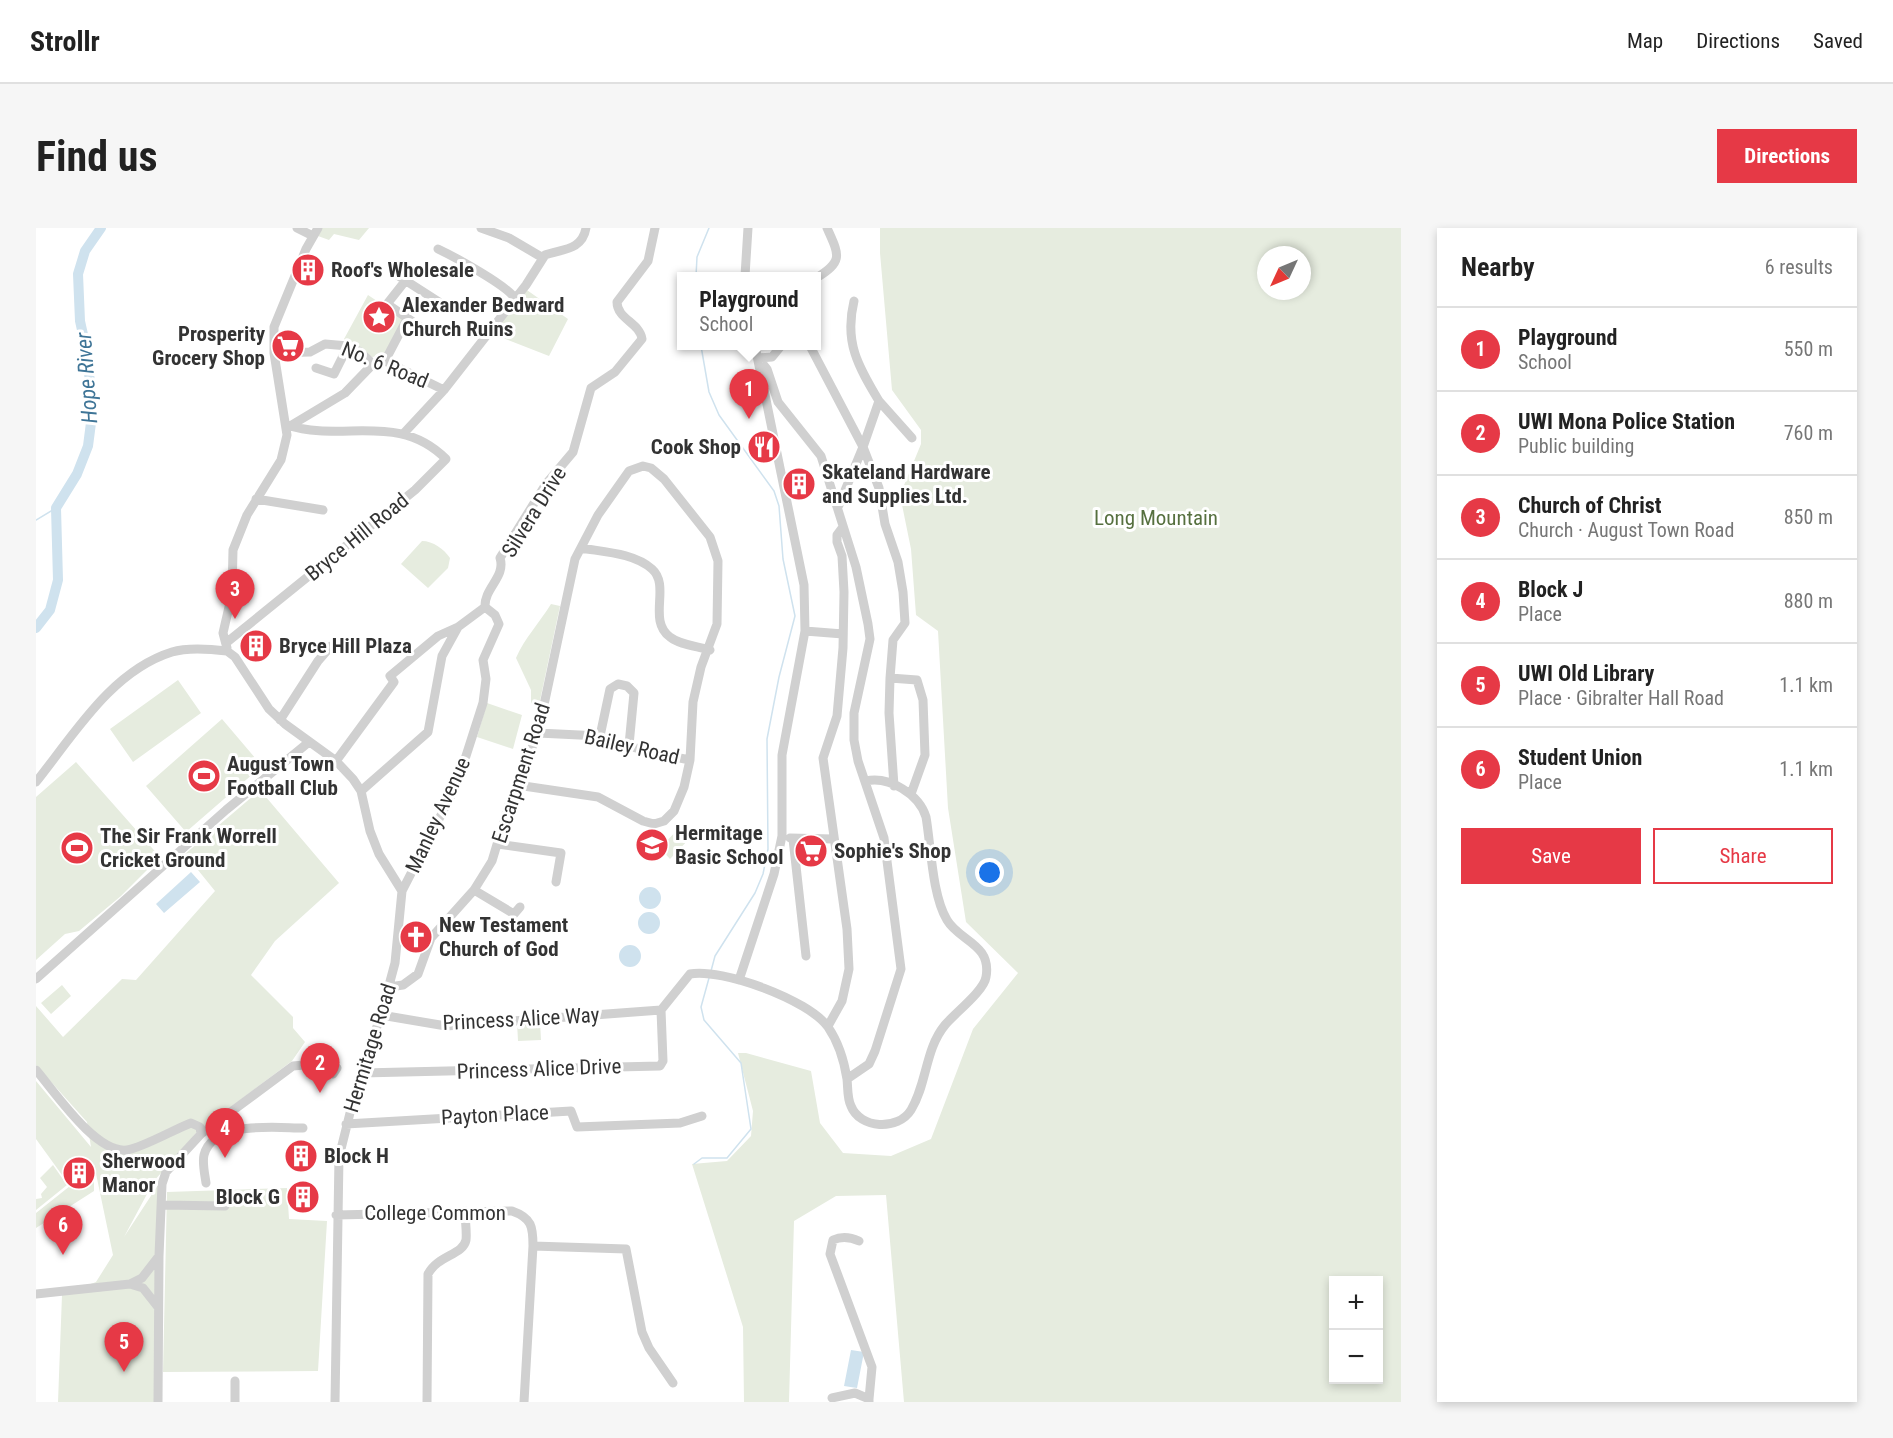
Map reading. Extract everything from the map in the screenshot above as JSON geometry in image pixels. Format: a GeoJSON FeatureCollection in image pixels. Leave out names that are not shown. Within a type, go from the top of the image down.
{"type":"FeatureCollection","features":[{"type":"Feature","properties":{"kind":"street"},"geometry":{"type":"LineString","coordinates":[[297,228],[316,232],[274,327],[274,353],[288,425],[280,460],[256,499],[233,550],[232,594],[223,633],[227,647],[269,709],[280,720],[336,762],[362,790],[376,846],[402,891]]}},
{"type":"Feature","properties":{"kind":"street"},"geometry":{"type":"LineString","coordinates":[[481,228],[509,238],[543,258]]}},
{"type":"Feature","properties":{"kind":"street"},"geometry":{"type":"LineString","coordinates":[[288,425],[324,431],[377,429],[404,433],[444,390],[515,299],[543,258],[549,253],[555,254],[575,246],[586,228]]}},
{"type":"Feature","properties":{"kind":"street","name":"Silvera Drive"},"geometry":{"type":"LineString","coordinates":[[485,607],[487,594],[499,575],[502,563],[500,558],[546,484],[578,443],[586,401],[591,388],[615,372],[642,339],[640,330],[618,310],[616,302],[648,261],[655,228]]}},
{"type":"Feature","properties":{"kind":"street"},"geometry":{"type":"LineString","coordinates":[[745,272],[748,228]]}},
{"type":"Feature","properties":{"kind":"street"},"geometry":{"type":"LineString","coordinates":[[821,275],[833,267],[837,261],[837,254],[827,228]]}},
{"type":"Feature","properties":{"kind":"street"},"geometry":{"type":"LineString","coordinates":[[438,249],[463,260],[491,281],[508,288],[515,299]]}},
{"type":"Feature","properties":{"kind":"street"},"geometry":{"type":"LineString","coordinates":[[429,333],[387,304],[401,278],[439,302]]}},
{"type":"Feature","properties":{"kind":"street"},"geometry":{"type":"LineString","coordinates":[[854,301],[849,326],[851,347],[879,401],[912,438]]}},
{"type":"Feature","properties":{"kind":"street"},"geometry":{"type":"LineString","coordinates":[[385,361],[407,319]]}},
{"type":"Feature","properties":{"kind":"street","name":"No. 6 Road"},"geometry":{"type":"LineString","coordinates":[[274,353],[310,352],[325,344],[361,346],[373,364],[385,361],[444,390]]}},
{"type":"Feature","properties":{"kind":"street"},"geometry":{"type":"LineString","coordinates":[[316,368],[334,374],[348,346]]}},
{"type":"Feature","properties":{"kind":"street"},"geometry":{"type":"LineString","coordinates":[[739,980],[774,874],[782,836],[782,755],[805,632],[804,585],[756,350]]}},
{"type":"Feature","properties":{"kind":"street"},"geometry":{"type":"LineString","coordinates":[[758,358],[772,357],[777,350]]}},
{"type":"Feature","properties":{"kind":"street"},"geometry":{"type":"LineString","coordinates":[[813,350],[863,447],[879,488],[885,524],[898,562],[905,623],[893,640],[890,678],[889,713],[894,786]]}},
{"type":"Feature","properties":{"kind":"street"},"geometry":{"type":"LineString","coordinates":[[758,358],[767,369],[778,402],[821,456],[839,505],[843,527],[856,567],[870,639],[854,713],[858,761],[884,838],[901,969],[869,1064],[847,1079]]}},
{"type":"Feature","properties":{"kind":"street"},"geometry":{"type":"LineString","coordinates":[[288,425],[345,393],[373,364]]}},
{"type":"Feature","properties":{"kind":"street"},"geometry":{"type":"LineString","coordinates":[[839,505],[879,401]]}},
{"type":"Feature","properties":{"kind":"street","name":"Bryce Hill Road"},"geometry":{"type":"LineString","coordinates":[[227,647],[415,490],[446,461],[441,454],[404,433]]}},
{"type":"Feature","properties":{"kind":"street","name":"Escarpment Road"},"geometry":{"type":"LineString","coordinates":[[389,987],[403,984],[418,974],[431,938],[474,890],[492,861],[517,785],[538,733],[575,559],[598,515],[615,489],[629,471],[637,467],[651,468],[664,479],[710,537],[718,561],[719,596],[717,624],[710,650]]}},
{"type":"Feature","properties":{"kind":"street"},"geometry":{"type":"LineString","coordinates":[[256,499],[323,510]]}},
{"type":"Feature","properties":{"kind":"street"},"geometry":{"type":"LineString","coordinates":[[828,1026],[842,1001],[849,969],[846,918],[833,839],[824,758],[837,716],[846,619],[842,556],[837,542],[837,534],[843,527]]}},
{"type":"Feature","properties":{"kind":"street"},"geometry":{"type":"LineString","coordinates":[[517,785],[598,797],[643,821],[654,824],[664,821],[674,811],[684,787],[690,760],[693,702],[701,667],[710,650],[671,638],[663,631],[659,620],[660,585],[657,574],[650,567],[631,557],[581,548]]}},
{"type":"Feature","properties":{"kind":"street"},"geometry":{"type":"LineString","coordinates":[[336,762],[394,682],[390,676],[438,636],[458,627],[485,607]]}},
{"type":"Feature","properties":{"kind":"street","name":"Manley Avenue"},"geometry":{"type":"LineString","coordinates":[[402,891],[457,784],[483,703],[486,679],[483,660],[500,624],[495,615],[485,607]]}},
{"type":"Feature","properties":{"kind":"street"},"geometry":{"type":"LineString","coordinates":[[362,790],[428,732],[442,656],[458,627]]}},
{"type":"Feature","properties":{"kind":"street"},"geometry":{"type":"LineString","coordinates":[[805,632],[843,634]]}},
{"type":"Feature","properties":{"kind":"street"},"geometry":{"type":"LineString","coordinates":[[280,720],[318,661],[331,646]]}},
{"type":"Feature","properties":{"kind":"street"},"geometry":{"type":"LineString","coordinates":[[36,782],[82,720],[130,676],[173,652],[227,647]]}},
{"type":"Feature","properties":{"kind":"street"},"geometry":{"type":"LineString","coordinates":[[890,678],[917,680],[923,700],[925,755],[911,794]]}},
{"type":"Feature","properties":{"kind":"street"},"geometry":{"type":"LineString","coordinates":[[600,736],[610,689],[618,684],[627,686],[634,693],[629,745]]}},
{"type":"Feature","properties":{"kind":"street","name":"Bailey Road"},"geometry":{"type":"LineString","coordinates":[[538,733],[600,736],[673,758],[690,760]]}},
{"type":"Feature","properties":{"kind":"street"},"geometry":{"type":"LineString","coordinates":[[36,978],[226,810],[309,742]]}},
{"type":"Feature","properties":{"kind":"street"},"geometry":{"type":"LineString","coordinates":[[661,1010],[685,977],[710,973],[739,980],[799,1005],[819,1017],[828,1026],[840,1049],[850,1105],[860,1119],[880,1124],[893,1124],[910,1112],[928,1060],[943,1027],[981,986],[987,976],[981,951],[950,925],[942,910],[927,817],[922,806],[911,794],[894,786],[873,780],[866,781]]}},
{"type":"Feature","properties":{"kind":"street"},"geometry":{"type":"LineString","coordinates":[[782,836],[793,839],[833,839]]}},
{"type":"Feature","properties":{"kind":"street"},"geometry":{"type":"LineString","coordinates":[[793,839],[806,956]]}},
{"type":"Feature","properties":{"kind":"street"},"geometry":{"type":"LineString","coordinates":[[498,844],[561,853],[556,882]]}},
{"type":"Feature","properties":{"kind":"street"},"geometry":{"type":"LineString","coordinates":[[474,890],[514,914],[520,907]]}},
{"type":"Feature","properties":{"kind":"street","name":"Hermitage Road"},"geometry":{"type":"LineString","coordinates":[[335,1402],[336,1215],[339,1157],[346,1124],[389,987],[397,952],[402,891]]}},
{"type":"Feature","properties":{"kind":"street","name":"Princess Alice Way"},"geometry":{"type":"LineString","coordinates":[[381,1015],[446,1026],[661,1010]]}},
{"type":"Feature","properties":{"kind":"street","name":"Princess Alice Drive"},"geometry":{"type":"LineString","coordinates":[[362,1073],[660,1066],[663,1061],[661,1010]]}},
{"type":"Feature","properties":{"kind":"street"},"geometry":{"type":"LineString","coordinates":[[158,1402],[159,1256],[162,1184],[166,1172],[201,1134],[293,1066],[304,1065],[333,1074],[338,1068]]}},
{"type":"Feature","properties":{"kind":"street"},"geometry":{"type":"LineString","coordinates":[[36,1070],[96,1138],[113,1149],[130,1150],[191,1123],[200,1126],[201,1134]]}},
{"type":"Feature","properties":{"kind":"street","name":"Payton Place"},"geometry":{"type":"LineString","coordinates":[[346,1124],[571,1111],[577,1127],[680,1123],[702,1116]]}},
{"type":"Feature","properties":{"kind":"street"},"geometry":{"type":"LineString","coordinates":[[206,1184],[204,1155],[214,1139],[244,1127],[303,1128]]}},
{"type":"Feature","properties":{"kind":"street"},"geometry":{"type":"LineString","coordinates":[[184,1150],[204,1155]]}},
{"type":"Feature","properties":{"kind":"street"},"geometry":{"type":"LineString","coordinates":[[162,1204],[225,1206]]}},
{"type":"Feature","properties":{"kind":"street"},"geometry":{"type":"LineString","coordinates":[[427,1402],[428,1274],[436,1262],[459,1251],[464,1246],[465,1211]]}},
{"type":"Feature","properties":{"kind":"street","name":"College Common"},"geometry":{"type":"LineString","coordinates":[[336,1215],[465,1211],[512,1212],[524,1215],[533,1227],[524,1402]]}},
{"type":"Feature","properties":{"kind":"street"},"geometry":{"type":"LineString","coordinates":[[832,1398],[855,1393],[869,1401],[872,1368],[830,1254],[833,1240],[837,1238],[852,1238],[859,1241]]}},
{"type":"Feature","properties":{"kind":"street"},"geometry":{"type":"LineString","coordinates":[[533,1246],[626,1249],[642,1332],[649,1348],[673,1383]]}},
{"type":"Feature","properties":{"kind":"street"},"geometry":{"type":"LineString","coordinates":[[36,1294],[130,1284],[142,1278],[159,1256]]}},
{"type":"Feature","properties":{"kind":"street"},"geometry":{"type":"LineString","coordinates":[[130,1284],[143,1288],[153,1297],[160,1309]]}},
{"type":"Feature","properties":{"kind":"street"},"geometry":{"type":"LineString","coordinates":[[235,1402],[236,1381]]}},
{"type":"Feature","properties":{"kind":"green space"},"geometry":{"type":"Polygon","coordinates":[[[321,228],[369,228],[359,240],[334,234],[329,240],[318,236],[321,228]]]}},
{"type":"Feature","properties":{"kind":"green space","name":"Long Mountain"},"geometry":{"type":"Polygon","coordinates":[[[880,228],[1401,228],[1401,1402],[904,1402],[886,1195],[836,1196],[794,1221],[789,1402],[744,1402],[743,1327],[692,1164],[727,1161],[751,1136],[753,1111],[738,1053],[746,1053],[811,1071],[820,1123],[843,1153],[891,1156],[931,1139],[973,1029],[1018,973],[966,922],[948,808],[938,631],[916,615],[911,549],[900,495],[921,444],[921,430],[892,390],[880,253],[880,228]]]}},
{"type":"Feature","properties":{"kind":"green space"},"geometry":{"type":"Polygon","coordinates":[[[524,288],[568,319],[549,356],[490,333],[524,288]]]}},
{"type":"Feature","properties":{"kind":"green space"},"geometry":{"type":"Polygon","coordinates":[[[368,295],[404,319],[384,356],[372,357],[344,339],[368,295]]]}},
{"type":"Feature","properties":{"kind":"green space"},"geometry":{"type":"Polygon","coordinates":[[[422,541],[438,546],[450,558],[448,568],[428,588],[401,564],[422,541]]]}},
{"type":"Feature","properties":{"kind":"green space"},"geometry":{"type":"Polygon","coordinates":[[[551,604],[560,606],[539,705],[531,703],[531,690],[516,658],[551,604]]]}},
{"type":"Feature","properties":{"kind":"green space"},"geometry":{"type":"Polygon","coordinates":[[[178,680],[201,713],[133,762],[110,729],[178,680]]]}},
{"type":"Feature","properties":{"kind":"green space"},"geometry":{"type":"Polygon","coordinates":[[[487,703],[522,715],[513,749],[477,737],[487,703]]]}},
{"type":"Feature","properties":{"kind":"green space","name":"August Town Football Club"},"geometry":{"type":"Polygon","coordinates":[[[222,719],[262,766],[186,832],[146,786],[222,719]]]}},
{"type":"Feature","properties":{"kind":"green space"},"geometry":{"type":"Polygon","coordinates":[[[76,762],[160,857],[121,896],[79,931],[65,934],[36,960],[36,797],[76,762]]]}},
{"type":"Feature","properties":{"kind":"green space"},"geometry":{"type":"Polygon","coordinates":[[[260,790],[339,883],[275,941],[251,975],[293,1017],[293,1028],[305,1042],[292,1061],[196,1133],[154,1181],[124,1237],[160,1182],[155,1402],[58,1402],[62,1295],[96,1282],[113,1255],[94,1164],[94,1191],[36,1228],[36,1213],[70,1186],[36,1139],[36,1081],[91,1147],[87,1122],[36,1065],[36,1006],[63,1037],[122,979],[136,980],[215,891],[185,854],[260,790]]]}},
{"type":"Feature","properties":{"kind":"green space"},"geometry":{"type":"Polygon","coordinates":[[[680,827],[691,837],[670,859],[660,848],[680,827]]]}},
{"type":"Feature","properties":{"kind":"green space"},"geometry":{"type":"Polygon","coordinates":[[[62,985],[71,996],[51,1014],[41,1003],[62,985]]]}},
{"type":"Feature","properties":{"kind":"green space"},"geometry":{"type":"Polygon","coordinates":[[[540,1021],[541,1040],[518,1041],[517,1022],[540,1021]]]}},
{"type":"Feature","properties":{"kind":"green space"},"geometry":{"type":"Polygon","coordinates":[[[53,1165],[67,1185],[36,1210],[36,1199],[42,1198],[41,1194],[47,1187],[40,1178],[53,1165]]]}},
{"type":"Feature","properties":{"kind":"green space"},"geometry":{"type":"Polygon","coordinates":[[[287,1188],[289,1219],[327,1221],[318,1371],[163,1372],[167,1192],[287,1188]]]}},
{"type":"Feature","properties":{"kind":"water"},"geometry":{"type":"Polygon","coordinates":[[[191,872],[200,882],[164,913],[156,904],[191,872]]]}},
{"type":"Feature","properties":{"kind":"water"},"geometry":{"type":"Polygon","coordinates":[[[650,887],[658,890],[661,898],[658,906],[650,909],[642,906],[639,898],[642,890],[650,887]]]}},
{"type":"Feature","properties":{"kind":"water"},"geometry":{"type":"Polygon","coordinates":[[[649,912],[657,915],[660,923],[657,931],[649,934],[641,931],[638,923],[641,915],[649,912]]]}},
{"type":"Feature","properties":{"kind":"water"},"geometry":{"type":"Polygon","coordinates":[[[626,945],[634,945],[641,952],[641,960],[634,967],[626,967],[619,960],[619,952],[626,945]]]}},
{"type":"Feature","properties":{"kind":"water"},"geometry":{"type":"Polygon","coordinates":[[[851,1350],[864,1352],[857,1388],[844,1386],[851,1350]]]}},
{"type":"Feature","properties":{"kind":"waterway","name":"Hope River"},"geometry":{"type":"LineString","coordinates":[[36,628],[50,610],[58,580],[56,508],[77,474],[88,446],[92,415],[88,357],[80,321],[78,274],[85,251],[101,228]]}},
{"type":"Feature","properties":{"kind":"waterway"},"geometry":{"type":"LineString","coordinates":[[696,272],[697,257],[709,228]]}},
{"type":"Feature","properties":{"kind":"waterway"},"geometry":{"type":"LineString","coordinates":[[702,350],[709,392],[719,415],[774,491],[779,506],[783,559],[795,616],[779,677],[767,739],[768,849],[763,874],[755,893],[715,956],[711,971]]}},
{"type":"Feature","properties":{"kind":"waterway"},"geometry":{"type":"LineString","coordinates":[[36,520],[56,508]]}},
{"type":"Feature","properties":{"kind":"waterway"},"geometry":{"type":"LineString","coordinates":[[694,1164],[702,1158],[727,1158],[751,1129],[741,1063],[704,1020],[701,1007],[709,978]]}},
{"type":"Feature","properties":{"kind":"place","name":"Roof's Wholesale"},"geometry":{"type":"Point","coordinates":[308,270]}},
{"type":"Feature","properties":{"kind":"place","name":"Alexander Bedward Church Ruins"},"geometry":{"type":"Point","coordinates":[379,317]}},
{"type":"Feature","properties":{"kind":"place","name":"Prosperity Grocery Shop"},"geometry":{"type":"Point","coordinates":[288,346]}},
{"type":"Feature","properties":{"kind":"place","name":"Playground"},"geometry":{"type":"Point","coordinates":[749,419]}},
{"type":"Feature","properties":{"kind":"place","name":"Cook Shop"},"geometry":{"type":"Point","coordinates":[764,447]}},
{"type":"Feature","properties":{"kind":"place","name":"Skateland Hardware and Supplies Ltd."},"geometry":{"type":"Point","coordinates":[799,484]}},
{"type":"Feature","properties":{"kind":"place","name":"Church of Christ"},"geometry":{"type":"Point","coordinates":[235,619]}},
{"type":"Feature","properties":{"kind":"place","name":"Bryce Hill Plaza"},"geometry":{"type":"Point","coordinates":[256,646]}},
{"type":"Feature","properties":{"kind":"place","name":"August Town Football Club"},"geometry":{"type":"Point","coordinates":[204,776]}},
{"type":"Feature","properties":{"kind":"place","name":"Hermitage Basic School"},"geometry":{"type":"Point","coordinates":[652,845]}},
{"type":"Feature","properties":{"kind":"place","name":"The Sir Frank Worrell Cricket Ground"},"geometry":{"type":"Point","coordinates":[77,848]}},
{"type":"Feature","properties":{"kind":"place","name":"Sophie's Shop"},"geometry":{"type":"Point","coordinates":[811,851]}},
{"type":"Feature","properties":{"kind":"place","name":"New Testament Church of God"},"geometry":{"type":"Point","coordinates":[416,937]}},
{"type":"Feature","properties":{"kind":"place","name":"UWI Mona Police Station"},"geometry":{"type":"Point","coordinates":[320,1093]}},
{"type":"Feature","properties":{"kind":"place","name":"Block H"},"geometry":{"type":"Point","coordinates":[301,1156]}},
{"type":"Feature","properties":{"kind":"place","name":"Block J"},"geometry":{"type":"Point","coordinates":[225,1158]}},
{"type":"Feature","properties":{"kind":"place","name":"Sherwood Manor"},"geometry":{"type":"Point","coordinates":[79,1173]}},
{"type":"Feature","properties":{"kind":"place","name":"Block G"},"geometry":{"type":"Point","coordinates":[303,1197]}},
{"type":"Feature","properties":{"kind":"place","name":"Student Union"},"geometry":{"type":"Point","coordinates":[63,1255]}},
{"type":"Feature","properties":{"kind":"place","name":"UWI Old Library"},"geometry":{"type":"Point","coordinates":[124,1372]}}]}
